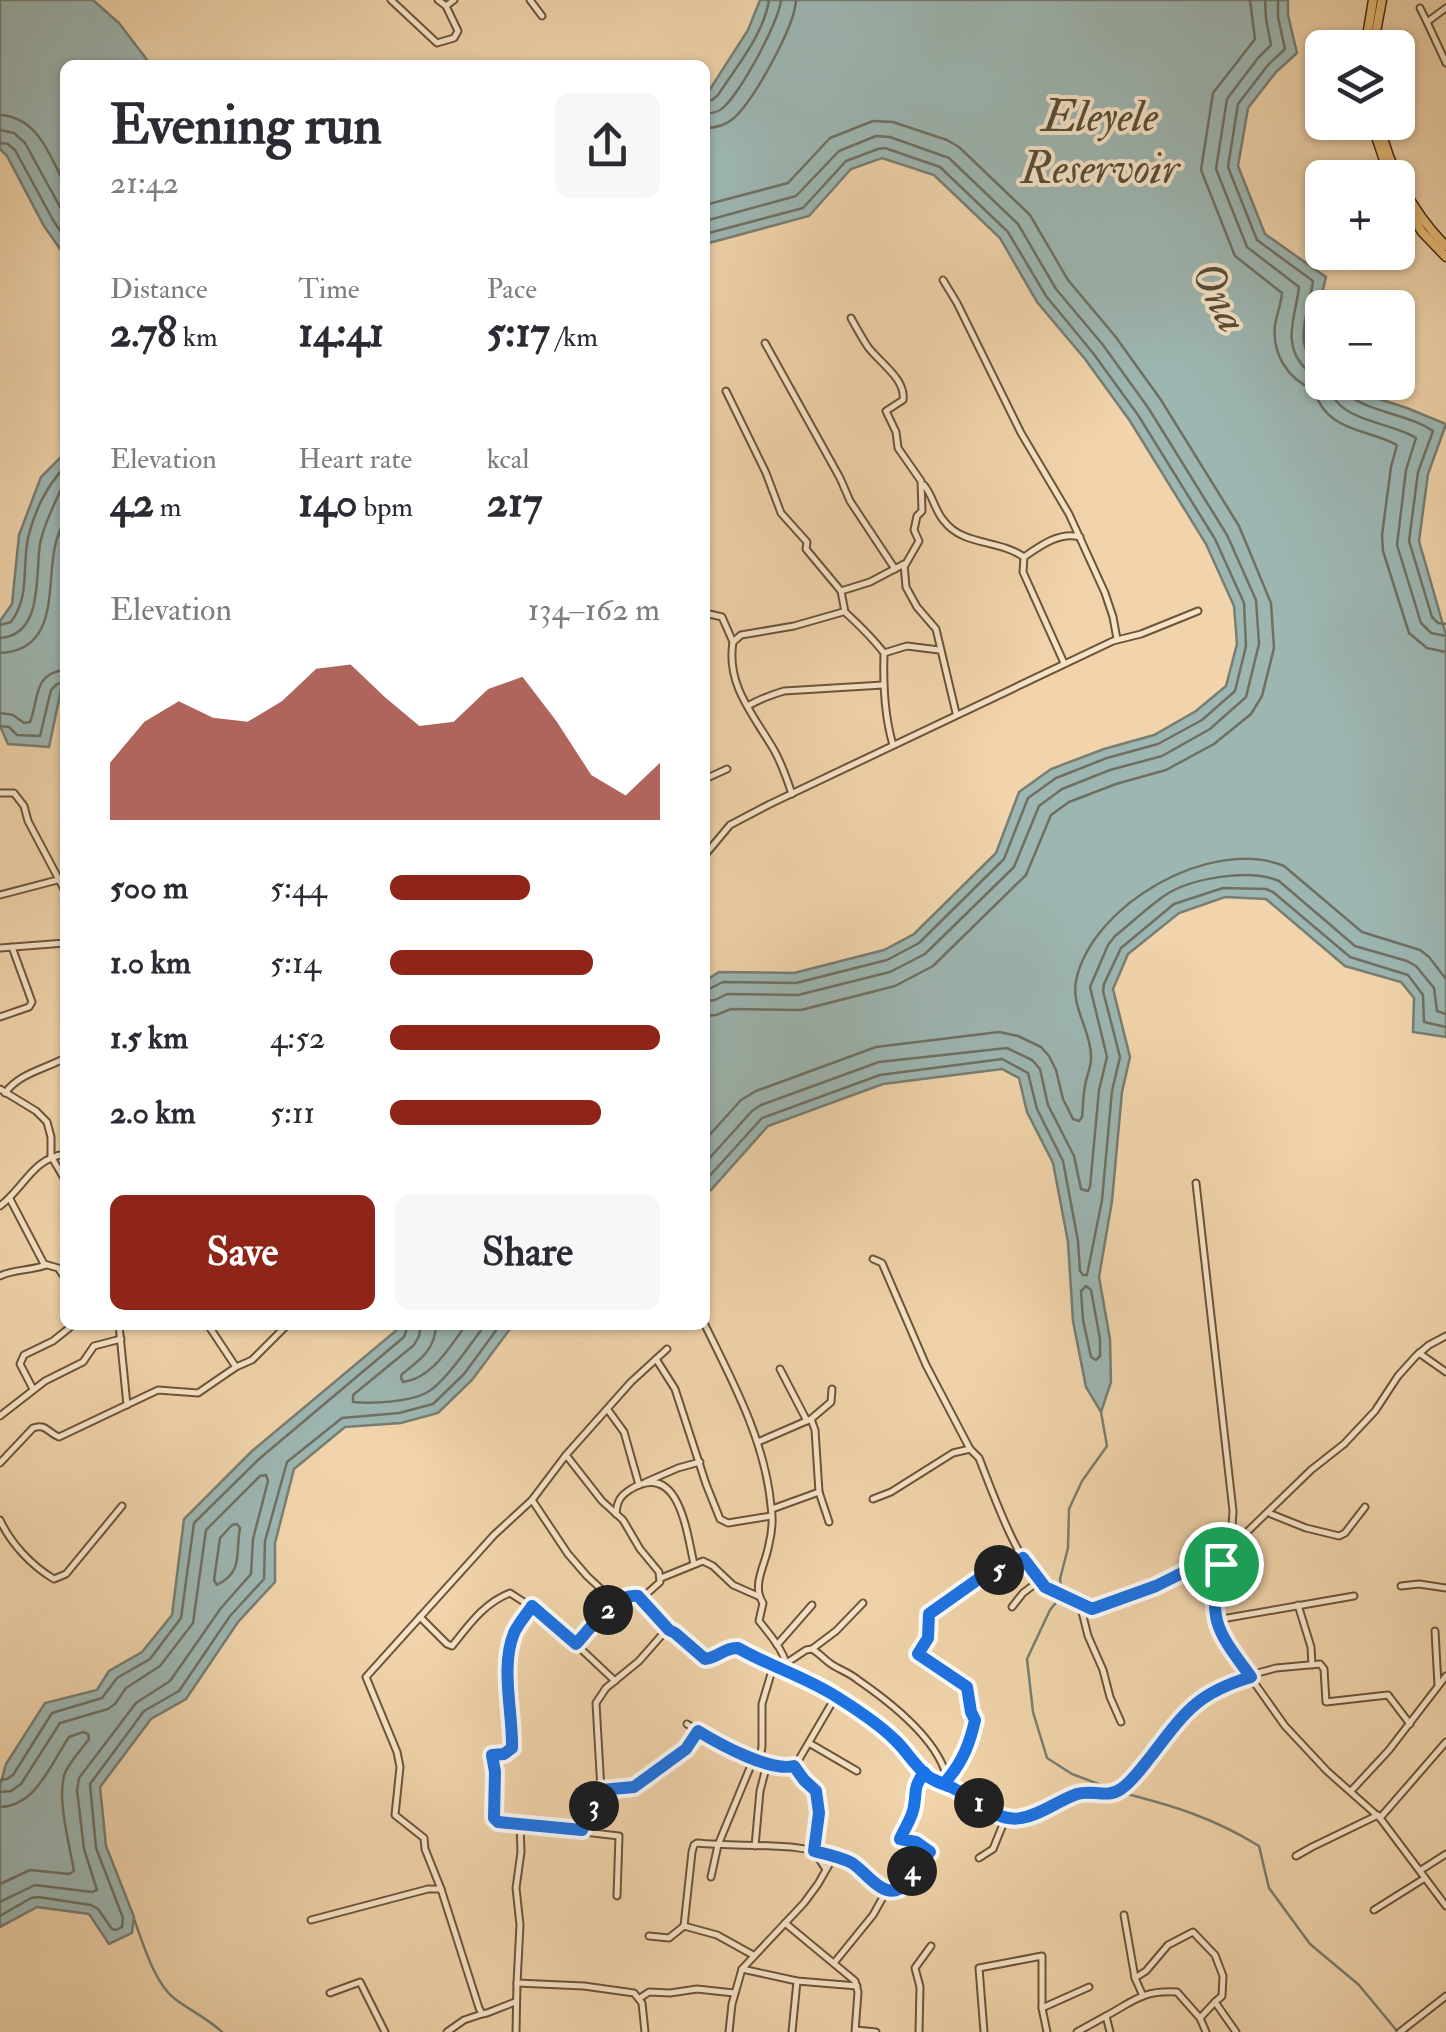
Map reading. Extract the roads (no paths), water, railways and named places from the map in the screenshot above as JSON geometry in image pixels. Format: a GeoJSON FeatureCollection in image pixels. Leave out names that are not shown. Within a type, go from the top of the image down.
{"type":"FeatureCollection","features":[{"type":"Feature","properties":{"kind":"main road"},"geometry":{"type":"LineString","coordinates":[[1368,30],[1373,0]]}},
{"type":"Feature","properties":{"kind":"main road"},"geometry":{"type":"LineString","coordinates":[[1376,30],[1382,0]]}},
{"type":"Feature","properties":{"kind":"main road"},"geometry":{"type":"LineString","coordinates":[[1384,140],[1415,209],[1446,246]]}},
{"type":"Feature","properties":{"kind":"main road"},"geometry":{"type":"LineString","coordinates":[[1415,221],[1446,257]]}},
{"type":"Feature","properties":{"kind":"street"},"geometry":{"type":"LineString","coordinates":[[392,0],[437,43],[454,38],[458,31],[446,6],[438,0]]}},
{"type":"Feature","properties":{"kind":"street"},"geometry":{"type":"LineString","coordinates":[[446,6],[454,0]]}},
{"type":"Feature","properties":{"kind":"street"},"geometry":{"type":"LineString","coordinates":[[530,0],[542,16]]}},
{"type":"Feature","properties":{"kind":"street"},"geometry":{"type":"LineString","coordinates":[[1420,8],[1446,63]]}},
{"type":"Feature","properties":{"kind":"street"},"geometry":{"type":"LineString","coordinates":[[1427,22],[1446,8]]}},
{"type":"Feature","properties":{"kind":"street"},"geometry":{"type":"LineString","coordinates":[[944,280],[1021,433],[1069,514],[1105,593],[1117,639]]}},
{"type":"Feature","properties":{"kind":"street"},"geometry":{"type":"LineString","coordinates":[[851,318],[868,346],[902,386],[905,398],[886,411],[900,451],[930,492],[944,522],[959,536],[988,542],[1024,557]]}},
{"type":"Feature","properties":{"kind":"street"},"geometry":{"type":"LineString","coordinates":[[765,343],[850,501],[895,569]]}},
{"type":"Feature","properties":{"kind":"street"},"geometry":{"type":"LineString","coordinates":[[726,391],[766,472],[781,513],[798,530],[807,542],[806,549],[841,592],[845,612],[863,626],[884,653],[886,718],[894,745]]}},
{"type":"Feature","properties":{"kind":"street"},"geometry":{"type":"LineString","coordinates":[[921,481],[922,511],[916,516],[914,530],[919,541],[904,567],[906,587],[936,629],[956,714]]}},
{"type":"Feature","properties":{"kind":"street"},"geometry":{"type":"LineString","coordinates":[[1024,557],[1063,536],[1072,534],[1080,538]]}},
{"type":"Feature","properties":{"kind":"street"},"geometry":{"type":"LineString","coordinates":[[1024,557],[1023,572],[1064,664]]}},
{"type":"Feature","properties":{"kind":"street"},"geometry":{"type":"LineString","coordinates":[[841,592],[904,567]]}},
{"type":"Feature","properties":{"kind":"street"},"geometry":{"type":"LineString","coordinates":[[710,848],[735,822],[956,714],[1117,639],[1198,611]]}},
{"type":"Feature","properties":{"kind":"street"},"geometry":{"type":"LineString","coordinates":[[733,642],[741,635],[845,612]]}},
{"type":"Feature","properties":{"kind":"street"},"geometry":{"type":"LineString","coordinates":[[710,614],[722,617],[733,642],[732,668],[740,694],[780,762],[792,794]]}},
{"type":"Feature","properties":{"kind":"street"},"geometry":{"type":"LineString","coordinates":[[884,653],[907,646],[940,650]]}},
{"type":"Feature","properties":{"kind":"street"},"geometry":{"type":"LineString","coordinates":[[748,706],[784,691],[884,685]]}},
{"type":"Feature","properties":{"kind":"street"},"geometry":{"type":"LineString","coordinates":[[710,777],[727,769]]}},
{"type":"Feature","properties":{"kind":"street"},"geometry":{"type":"LineString","coordinates":[[0,793],[14,794],[24,806],[28,821],[60,875]]}},
{"type":"Feature","properties":{"kind":"street"},"geometry":{"type":"LineString","coordinates":[[0,895],[60,879]]}},
{"type":"Feature","properties":{"kind":"street"},"geometry":{"type":"LineString","coordinates":[[0,948],[60,943]]}},
{"type":"Feature","properties":{"kind":"street"},"geometry":{"type":"LineString","coordinates":[[0,1018],[29,1007],[32,1002],[12,947]]}},
{"type":"Feature","properties":{"kind":"street"},"geometry":{"type":"LineString","coordinates":[[0,1103],[4,1092],[18,1078],[60,1061]]}},
{"type":"Feature","properties":{"kind":"street"},"geometry":{"type":"LineString","coordinates":[[4,1092],[47,1122],[51,1156],[60,1171]]}},
{"type":"Feature","properties":{"kind":"street"},"geometry":{"type":"LineString","coordinates":[[0,1206],[40,1163],[60,1155]]}},
{"type":"Feature","properties":{"kind":"street"},"geometry":{"type":"LineString","coordinates":[[1196,1184],[1233,1511],[1230,1543],[1214,1606],[1216,1620],[1224,1640],[1286,1726],[1327,1771],[1379,1816],[1446,1906]]}},
{"type":"Feature","properties":{"kind":"street"},"geometry":{"type":"LineString","coordinates":[[10,1199],[46,1265]]}},
{"type":"Feature","properties":{"kind":"street"},"geometry":{"type":"LineString","coordinates":[[872,1259],[882,1263],[926,1365],[970,1449],[979,1458],[998,1507],[1039,1581],[1092,1609],[1156,1586],[1204,1562],[1223,1562]]}},
{"type":"Feature","properties":{"kind":"street"},"geometry":{"type":"LineString","coordinates":[[0,1276],[46,1265],[60,1271]]}},
{"type":"Feature","properties":{"kind":"street"},"geometry":{"type":"LineString","coordinates":[[33,1389],[20,1359],[66,1330]]}},
{"type":"Feature","properties":{"kind":"street"},"geometry":{"type":"LineString","coordinates":[[120,1330],[127,1404]]}},
{"type":"Feature","properties":{"kind":"street"},"geometry":{"type":"LineString","coordinates":[[211,1330],[236,1367]]}},
{"type":"Feature","properties":{"kind":"street"},"geometry":{"type":"LineString","coordinates":[[0,1463],[34,1428],[44,1426],[59,1437],[158,1390],[198,1393],[252,1360],[282,1330]]}},
{"type":"Feature","properties":{"kind":"street"},"geometry":{"type":"LineString","coordinates":[[707,1330],[758,1442],[771,1513],[770,1543],[761,1569],[758,1596]]}},
{"type":"Feature","properties":{"kind":"street"},"geometry":{"type":"LineString","coordinates":[[1223,1562],[1247,1532],[1375,1411],[1419,1353],[1446,1336]]}},
{"type":"Feature","properties":{"kind":"street"},"geometry":{"type":"LineString","coordinates":[[0,1416],[33,1389],[83,1362],[94,1346],[121,1339]]}},
{"type":"Feature","properties":{"kind":"street"},"geometry":{"type":"LineString","coordinates":[[482,2014],[441,1888],[424,1850],[424,1838],[395,1814],[400,1767],[397,1752],[366,1677],[494,1534],[532,1500],[607,1409],[666,1349]]}},
{"type":"Feature","properties":{"kind":"street"},"geometry":{"type":"LineString","coordinates":[[1419,1353],[1446,1372]]}},
{"type":"Feature","properties":{"kind":"street"},"geometry":{"type":"LineString","coordinates":[[656,1359],[675,1389],[720,1519],[728,1523],[771,1513],[820,1492]]}},
{"type":"Feature","properties":{"kind":"street"},"geometry":{"type":"LineString","coordinates":[[780,1369],[815,1430],[816,1475],[830,1522]]}},
{"type":"Feature","properties":{"kind":"street"},"geometry":{"type":"LineString","coordinates":[[758,1442],[809,1420],[830,1402],[832,1389]]}},
{"type":"Feature","properties":{"kind":"street"},"geometry":{"type":"LineString","coordinates":[[607,1409],[624,1432],[641,1484]]}},
{"type":"Feature","properties":{"kind":"street"},"geometry":{"type":"LineString","coordinates":[[873,1498],[891,1492],[953,1453],[970,1449]]}},
{"type":"Feature","properties":{"kind":"street"},"geometry":{"type":"LineString","coordinates":[[566,1456],[590,1488],[623,1520],[662,1578]]}},
{"type":"Feature","properties":{"kind":"street"},"geometry":{"type":"LineString","coordinates":[[616,1514],[624,1494],[678,1468],[700,1462]]}},
{"type":"Feature","properties":{"kind":"street"},"geometry":{"type":"LineString","coordinates":[[641,1484],[657,1484],[678,1501],[694,1564]]}},
{"type":"Feature","properties":{"kind":"street"},"geometry":{"type":"LineString","coordinates":[[532,1500],[568,1554],[616,1603]]}},
{"type":"Feature","properties":{"kind":"street"},"geometry":{"type":"LineString","coordinates":[[0,1520],[11,1540],[54,1579],[66,1574],[122,1506]]}},
{"type":"Feature","properties":{"kind":"street"},"geometry":{"type":"LineString","coordinates":[[1269,1513],[1339,1536],[1365,1507]]}},
{"type":"Feature","properties":{"kind":"street"},"geometry":{"type":"LineString","coordinates":[[948,1783],[968,1747],[975,1720],[967,1687],[918,1654],[928,1638],[929,1614],[977,1580],[1023,1558]]}},
{"type":"Feature","properties":{"kind":"street"},"geometry":{"type":"LineString","coordinates":[[641,1599],[662,1578],[707,1562],[733,1585],[758,1596],[763,1604],[759,1620],[787,1662],[790,1674]]}},
{"type":"Feature","properties":{"kind":"street"},"geometry":{"type":"LineString","coordinates":[[1012,1607],[1039,1581]]}},
{"type":"Feature","properties":{"kind":"street"},"geometry":{"type":"LineString","coordinates":[[1401,1586],[1446,1588]]}},
{"type":"Feature","properties":{"kind":"street"},"geometry":{"type":"LineString","coordinates":[[419,1616],[452,1646],[479,1613],[500,1596],[513,1594],[532,1606],[614,1681]]}},
{"type":"Feature","properties":{"kind":"street"},"geometry":{"type":"LineString","coordinates":[[576,1644],[616,1603],[633,1594],[705,1659],[738,1648],[817,1685],[886,1731],[928,1777],[948,1783],[1006,1818],[1020,1818],[1081,1792],[1117,1792],[1146,1763],[1190,1707],[1218,1689],[1276,1668],[1323,1666],[1326,1702],[1388,1695],[1410,1724]]}},
{"type":"Feature","properties":{"kind":"street"},"geometry":{"type":"LineString","coordinates":[[1216,1620],[1354,1596]]}},
{"type":"Feature","properties":{"kind":"street"},"geometry":{"type":"LineString","coordinates":[[787,1662],[836,1631],[863,1603]]}},
{"type":"Feature","properties":{"kind":"street"},"geometry":{"type":"LineString","coordinates":[[1080,1604],[1121,1722]]}},
{"type":"Feature","properties":{"kind":"street"},"geometry":{"type":"LineString","coordinates":[[1298,1604],[1311,1646],[1312,1665]]}},
{"type":"Feature","properties":{"kind":"street"},"geometry":{"type":"LineString","coordinates":[[777,1645],[812,1605]]}},
{"type":"Feature","properties":{"kind":"street"},"geometry":{"type":"LineString","coordinates":[[532,1606],[512,1639],[508,1678],[512,1748],[504,1754],[492,1755],[494,1818],[498,1822],[619,1836],[617,1896]]}},
{"type":"Feature","properties":{"kind":"street"},"geometry":{"type":"LineString","coordinates":[[582,1830],[601,1790],[595,1706],[603,1691],[669,1630]]}},
{"type":"Feature","properties":{"kind":"street"},"geometry":{"type":"LineString","coordinates":[[1435,1632],[1438,1684]]}},
{"type":"Feature","properties":{"kind":"street"},"geometry":{"type":"LineString","coordinates":[[812,1649],[868,1687],[909,1722],[940,1761],[948,1783]]}},
{"type":"Feature","properties":{"kind":"street"},"geometry":{"type":"LineString","coordinates":[[754,1846],[762,1704],[773,1667]]}},
{"type":"Feature","properties":{"kind":"street"},"geometry":{"type":"LineString","coordinates":[[1351,1791],[1446,1676]]}},
{"type":"Feature","properties":{"kind":"street"},"geometry":{"type":"LineString","coordinates":[[687,1724],[760,1761],[784,1768],[794,1766],[836,1696]]}},
{"type":"Feature","properties":{"kind":"street"},"geometry":{"type":"LineString","coordinates":[[601,1790],[634,1787],[686,1749],[698,1731]]}},
{"type":"Feature","properties":{"kind":"street"},"geometry":{"type":"LineString","coordinates":[[809,1743],[857,1771]]}},
{"type":"Feature","properties":{"kind":"street"},"geometry":{"type":"LineString","coordinates":[[1296,1856],[1379,1816],[1445,1746]]}},
{"type":"Feature","properties":{"kind":"street"},"geometry":{"type":"LineString","coordinates":[[711,1877],[718,1845],[760,1761]]}},
{"type":"Feature","properties":{"kind":"street"},"geometry":{"type":"LineString","coordinates":[[794,1766],[816,1791],[819,1813],[814,1851],[826,1870]]}},
{"type":"Feature","properties":{"kind":"street"},"geometry":{"type":"LineString","coordinates":[[649,1936],[669,1938],[684,1926],[697,1843],[814,1851],[853,1864],[887,1890],[901,1888],[930,1852],[916,1842],[900,1839],[924,1772]]}},
{"type":"Feature","properties":{"kind":"street"},"geometry":{"type":"LineString","coordinates":[[979,1858],[993,1849],[1006,1818]]}},
{"type":"Feature","properties":{"kind":"street"},"geometry":{"type":"LineString","coordinates":[[516,2032],[520,1824]]}},
{"type":"Feature","properties":{"kind":"street"},"geometry":{"type":"LineString","coordinates":[[1420,1870],[1446,1854]]}},
{"type":"Feature","properties":{"kind":"street"},"geometry":{"type":"LineString","coordinates":[[729,2032],[734,1993],[742,1970],[818,1884],[834,1856]]}},
{"type":"Feature","properties":{"kind":"street"},"geometry":{"type":"LineString","coordinates":[[1374,1910],[1426,1878]]}},
{"type":"Feature","properties":{"kind":"street"},"geometry":{"type":"LineString","coordinates":[[311,1920],[441,1888]]}},
{"type":"Feature","properties":{"kind":"street"},"geometry":{"type":"LineString","coordinates":[[834,1962],[874,1915],[887,1890]]}},
{"type":"Feature","properties":{"kind":"street"},"geometry":{"type":"LineString","coordinates":[[1124,1914],[1135,1978],[1143,1996]]}},
{"type":"Feature","properties":{"kind":"street"},"geometry":{"type":"LineString","coordinates":[[786,1923],[858,1986],[856,2031],[876,2032]]}},
{"type":"Feature","properties":{"kind":"street"},"geometry":{"type":"LineString","coordinates":[[684,1926],[717,1935],[753,1955]]}},
{"type":"Feature","properties":{"kind":"street"},"geometry":{"type":"LineString","coordinates":[[1135,1978],[1168,1945],[1193,1932],[1215,1954],[1222,1976],[1222,1996],[1200,2018]]}},
{"type":"Feature","properties":{"kind":"street"},"geometry":{"type":"LineString","coordinates":[[919,2032],[920,1987],[915,1968],[931,1946]]}},
{"type":"Feature","properties":{"kind":"street"},"geometry":{"type":"LineString","coordinates":[[984,2032],[978,1968],[1042,1956],[1042,2008],[1047,2032]]}},
{"type":"Feature","properties":{"kind":"street"},"geometry":{"type":"LineString","coordinates":[[742,1970],[858,1986]]}},
{"type":"Feature","properties":{"kind":"street"},"geometry":{"type":"LineString","coordinates":[[792,2032],[797,1980]]}},
{"type":"Feature","properties":{"kind":"street"},"geometry":{"type":"LineString","coordinates":[[330,1993],[360,1982],[384,2032]]}},
{"type":"Feature","properties":{"kind":"street"},"geometry":{"type":"LineString","coordinates":[[517,1983],[584,1986],[634,1994],[640,1998],[645,2032]]}},
{"type":"Feature","properties":{"kind":"street"},"geometry":{"type":"LineString","coordinates":[[1042,2008],[1089,1987]]}},
{"type":"Feature","properties":{"kind":"street"},"geometry":{"type":"LineString","coordinates":[[640,1998],[649,1992],[697,1989],[734,1993]]}},
{"type":"Feature","properties":{"kind":"street"},"geometry":{"type":"LineString","coordinates":[[1077,2032],[1159,1990],[1177,1992],[1200,2018],[1206,2032]]}},
{"type":"Feature","properties":{"kind":"street"},"geometry":{"type":"LineString","coordinates":[[1400,2032],[1446,1996]]}},
{"type":"Feature","properties":{"kind":"street"},"geometry":{"type":"LineString","coordinates":[[447,2032],[464,2020],[515,2002]]}},
{"type":"Feature","properties":{"kind":"street"},"geometry":{"type":"LineString","coordinates":[[1214,2002],[1236,2032]]}},
{"type":"Feature","properties":{"kind":"street"},"geometry":{"type":"LineString","coordinates":[[1106,2016],[1110,2032]]}},
{"type":"Feature","properties":{"kind":"water"},"geometry":{"type":"Polygon","coordinates":[[[0,0],[93,0],[119,23],[147,60],[60,60],[60,249],[0,149],[0,0]]]}},
{"type":"Feature","properties":{"kind":"water","name":"Eleyele Reservoir"},"geometry":{"type":"Polygon","coordinates":[[[760,0],[1288,0],[1297,53],[1276,72],[1248,108],[1238,166],[1265,234],[1305,262],[1305,270],[1316,270],[1326,277],[1323,290],[1305,290],[1305,400],[1382,400],[1446,424],[1428,474],[1419,541],[1446,635],[1446,1037],[1413,1032],[1414,998],[1401,982],[1345,966],[1266,899],[1225,897],[1179,913],[1128,954],[1113,989],[1130,1057],[1122,1092],[1112,1201],[1099,1277],[1110,1339],[1111,1382],[1101,1412],[1086,1387],[1073,1321],[1068,1242],[1053,1163],[1027,1112],[1019,1078],[1002,1069],[883,1084],[768,1126],[710,1190],[710,978],[719,972],[794,973],[884,950],[914,934],[996,853],[1019,792],[1051,769],[1154,735],[1196,711],[1226,686],[1237,644],[1234,606],[1206,544],[1130,421],[1037,302],[1000,238],[934,175],[882,158],[851,169],[809,216],[710,243],[710,89],[748,30],[760,0]]]}},
{"type":"Feature","properties":{"kind":"water"},"geometry":{"type":"Polygon","coordinates":[[[60,458],[60,695],[49,747],[8,744],[0,726],[0,621],[12,604],[19,535],[41,477],[60,458]]]}},
{"type":"Feature","properties":{"kind":"water"},"geometry":{"type":"Polygon","coordinates":[[[397,1330],[509,1330],[472,1380],[438,1413],[401,1423],[345,1427],[294,1469],[275,1543],[275,1582],[238,1622],[186,1699],[151,1719],[100,1787],[106,1846],[134,1917],[132,1933],[109,1944],[89,1914],[37,1907],[0,1927],[0,1786],[6,1764],[45,1703],[97,1690],[109,1671],[142,1652],[172,1615],[184,1519],[252,1451],[397,1330]]]}},
{"type":"Feature","properties":{"kind":"waterway"},"geometry":{"type":"LineString","coordinates":[[1101,1412],[1107,1446],[1082,1481],[1069,1509],[1068,1548],[1060,1579],[1062,1595],[1050,1610],[1027,1659],[1033,1712],[1047,1758],[1072,1774],[1112,1789]]}},
{"type":"Feature","properties":{"kind":"waterway"},"geometry":{"type":"LineString","coordinates":[[1119,1792],[1191,1813],[1259,1846],[1269,1888],[1310,1944],[1359,1985],[1397,2031]]}},
{"type":"Feature","properties":{"kind":"waterway"},"geometry":{"type":"LineString","coordinates":[[134,1919],[150,1962],[168,1992],[222,2032]]}},
{"type":"Feature","properties":{"kind":"water label","name":"Ona"},"geometry":{"type":"Point","coordinates":[1221,296]}}]}
